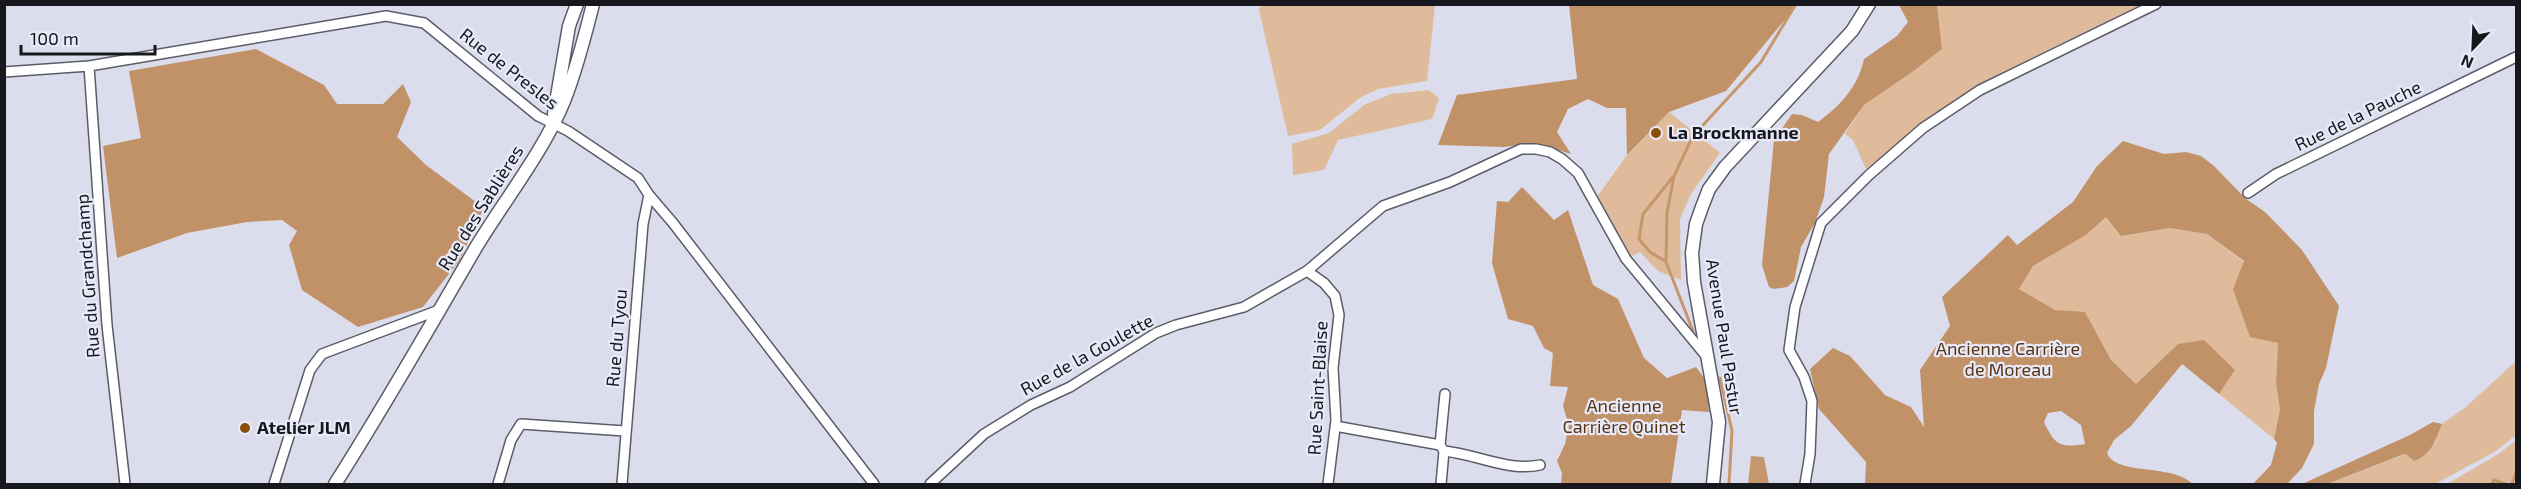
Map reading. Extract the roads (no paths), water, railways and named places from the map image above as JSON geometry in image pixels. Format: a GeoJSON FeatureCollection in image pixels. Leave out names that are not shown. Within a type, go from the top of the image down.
{"type":"FeatureCollection","features":[{"type":"Feature","properties":{"kind":"main road"},"geometry":{"type":"LineString","coordinates":[[567,72],[569,26],[577,4]]}},
{"type":"Feature","properties":{"kind":"main road"},"geometry":{"type":"LineString","coordinates":[[567,72],[592,4]]}},
{"type":"Feature","properties":{"kind":"main road","name":"Avenue Paul Pastur"},"geometry":{"type":"LineString","coordinates":[[1713,484],[1719,422],[1694,282],[1692,254],[1696,224],[1709,189],[1725,167],[1851,31],[1869,4]]}},
{"type":"Feature","properties":{"kind":"main road","name":"Rue des Sablières"},"geometry":{"type":"LineString","coordinates":[[335,484],[403,376],[439,310],[528,167],[564,101],[567,72]]}},
{"type":"Feature","properties":{"kind":"street"},"geometry":{"type":"LineString","coordinates":[[1805,484],[1810,454],[1812,401],[1804,377],[1788,350],[1795,307],[1821,223],[1869,175],[1923,128],[1980,90],[2156,4]]}},
{"type":"Feature","properties":{"kind":"street","name":"Rue de Presles"},"geometry":{"type":"LineString","coordinates":[[4,72],[89,66],[386,16],[424,23],[537,116],[568,131],[638,178],[648,195],[673,223],[873,484]]}},
{"type":"Feature","properties":{"kind":"street","name":"Rue de la Pauche"},"geometry":{"type":"LineString","coordinates":[[2248,193],[2276,174],[2517,57]]}},
{"type":"Feature","properties":{"kind":"street","name":"Rue du Grandchamp"},"geometry":{"type":"LineString","coordinates":[[89,66],[107,326],[125,484]]}},
{"type":"Feature","properties":{"kind":"street","name":"Rue de la Goulette"},"geometry":{"type":"LineString","coordinates":[[930,484],[984,434],[1031,405],[1070,387],[1156,333],[1176,325],[1244,307],[1306,271],[1383,206],[1450,182],[1521,149],[1536,149],[1562,159],[1578,173],[1626,259],[1709,360]]}},
{"type":"Feature","properties":{"kind":"street","name":"Rue du Tyou"},"geometry":{"type":"LineString","coordinates":[[622,484],[643,224],[648,195]]}},
{"type":"Feature","properties":{"kind":"street","name":"Rue Saint-Blaise"},"geometry":{"type":"LineString","coordinates":[[1306,271],[1324,283],[1335,296],[1339,315],[1333,368],[1335,426],[1328,484]]}},
{"type":"Feature","properties":{"kind":"street"},"geometry":{"type":"LineString","coordinates":[[274,484],[310,370],[322,354],[439,310]]}},
{"type":"Feature","properties":{"kind":"street"},"geometry":{"type":"LineString","coordinates":[[414,319],[426,333]]}},
{"type":"Feature","properties":{"kind":"street"},"geometry":{"type":"LineString","coordinates":[[1441,484],[1445,394]]}},
{"type":"Feature","properties":{"kind":"street"},"geometry":{"type":"LineString","coordinates":[[498,484],[511,440],[521,424],[626,431]]}},
{"type":"Feature","properties":{"kind":"street"},"geometry":{"type":"LineString","coordinates":[[1335,426],[1525,468],[1540,465]]}},
{"type":"Feature","properties":{"kind":"waterway"},"geometry":{"type":"LineString","coordinates":[[1693,331],[1666,262],[1667,213],[1674,176],[1693,136],[1761,62],[1796,4]]}},
{"type":"Feature","properties":{"kind":"waterway"},"geometry":{"type":"LineString","coordinates":[[1665,261],[1650,252],[1639,239],[1643,214],[1673,177]]}},
{"type":"Feature","properties":{"kind":"waterway"},"geometry":{"type":"LineString","coordinates":[[1720,378],[1732,431],[1729,484]]}},
{"type":"Feature","properties":{"kind":"waterway"},"geometry":{"type":"LineString","coordinates":[[2512,484],[2516,473]]}},
{"type":"Feature","properties":{"kind":"waterway"},"geometry":{"type":"LineString","coordinates":[[2492,484],[2494,480],[2505,484]]}},
{"type":"Feature","properties":{"kind":"place","name":"La Brockmanne"},"geometry":{"type":"Point","coordinates":[1656,133]}},
{"type":"Feature","properties":{"kind":"place","name":"Atelier JLM"},"geometry":{"type":"Point","coordinates":[245,428]}},
{"type":"Feature","properties":{"kind":"park label","name":"Ancienne Carrière de Moreau"},"geometry":{"type":"Point","coordinates":[2008,359]}},
{"type":"Feature","properties":{"kind":"park label","name":"Ancienne Carrière Quinet"},"geometry":{"type":"Point","coordinates":[1624,416]}}]}
